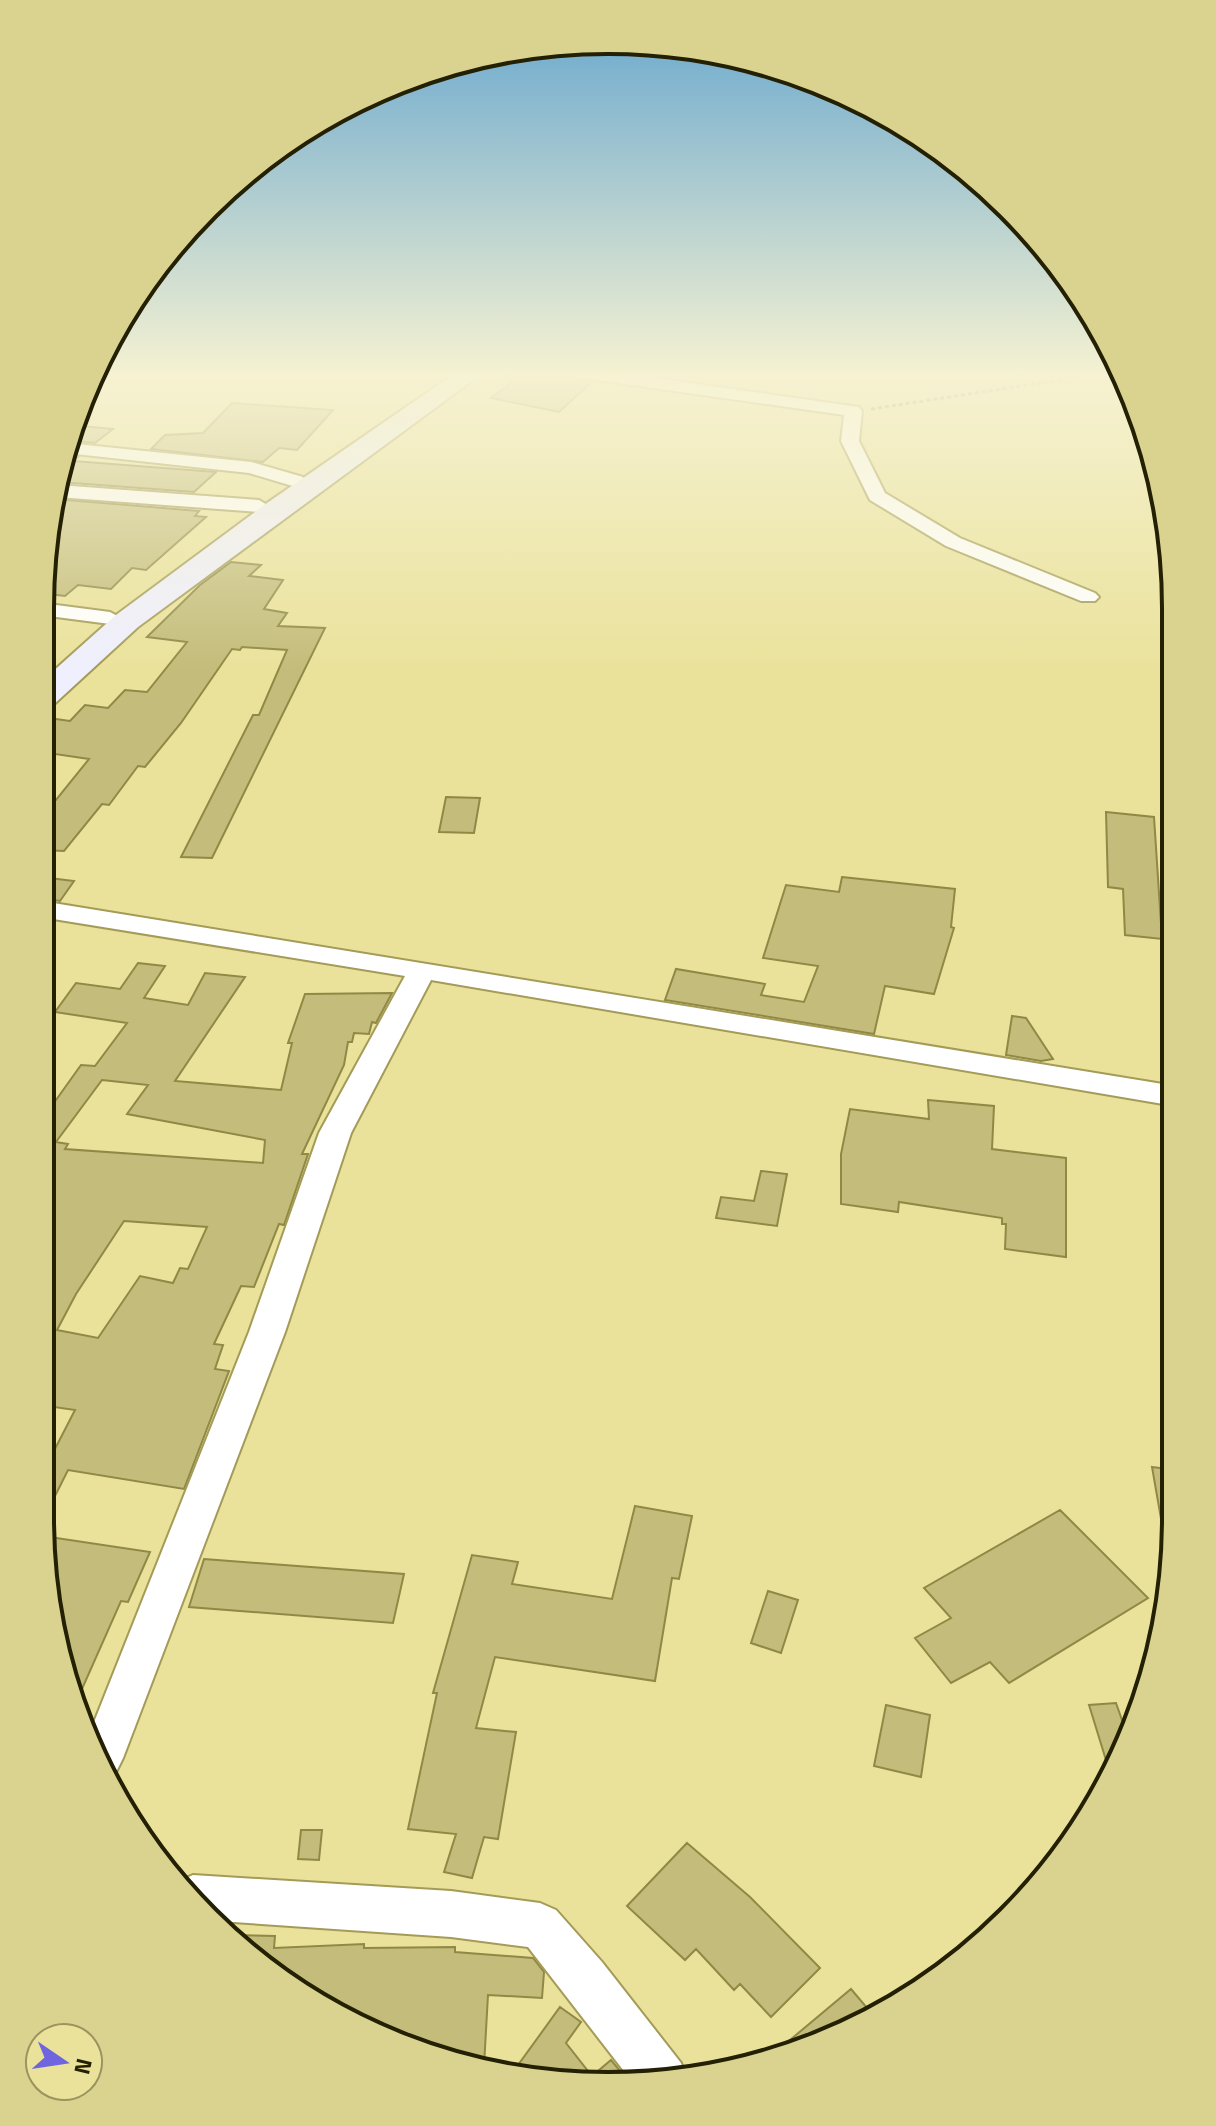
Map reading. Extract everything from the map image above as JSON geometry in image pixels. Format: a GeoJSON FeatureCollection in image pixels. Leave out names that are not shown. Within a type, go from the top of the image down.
{"type":"FeatureCollection","features":[{"type":"Feature","properties":{"kind":"street"},"geometry":{"type":"LineString","coordinates":[[262,471],[296,481]]}},
{"type":"Feature","properties":{"kind":"street"},"geometry":{"type":"LineString","coordinates":[[54,668],[110,618],[310,471]]}},
{"type":"Feature","properties":{"kind":"street"},"geometry":{"type":"LineString","coordinates":[[54,687],[127,621],[331,471]]}},
{"type":"Feature","properties":{"kind":"street"},"geometry":{"type":"LineString","coordinates":[[865,471],[877,496],[953,542],[1088,597]]}},
{"type":"Feature","properties":{"kind":"street"},"geometry":{"type":"LineString","coordinates":[[67,492],[259,506]]}},
{"type":"Feature","properties":{"kind":"street"},"geometry":{"type":"LineString","coordinates":[[54,611],[110,618]]}},
{"type":"Feature","properties":{"kind":"street"},"geometry":{"type":"LineString","coordinates":[[54,911],[1162,1094]]}},
{"type":"Feature","properties":{"kind":"street"},"geometry":{"type":"LineString","coordinates":[[105,1749],[267,1332],[335,1133],[422,970]]}},
{"type":"Feature","properties":{"kind":"street"},"geometry":{"type":"LineString","coordinates":[[205,1898],[451,1914],[540,1926],[654,2070]]}},
{"type":"Feature","properties":{"kind":"building"},"geometry":{"type":"Polygon","coordinates":[[[72,471],[216,472],[194,492],[69,483],[72,471]]]}},
{"type":"Feature","properties":{"kind":"building"},"geometry":{"type":"Polygon","coordinates":[[[65,500],[199,511],[195,516],[206,517],[146,570],[132,568],[111,589],[78,585],[65,596],[54,595],[65,500]]]}},
{"type":"Feature","properties":{"kind":"building"},"geometry":{"type":"Polygon","coordinates":[[[231,562],[261,565],[249,576],[283,580],[264,609],[287,613],[278,626],[325,628],[212,858],[181,857],[253,715],[259,715],[287,650],[232,649],[181,723],[145,767],[138,766],[109,805],[102,804],[64,851],[54,851],[54,800],[89,759],[54,754],[54,719],[70,721],[85,705],[108,708],[125,690],[147,692],[187,642],[147,637],[200,585],[231,562]]]}},
{"type":"Feature","properties":{"kind":"building"},"geometry":{"type":"Polygon","coordinates":[[[446,797],[480,798],[474,833],[439,832],[446,797]]]}},
{"type":"Feature","properties":{"kind":"building"},"geometry":{"type":"Polygon","coordinates":[[[1106,812],[1154,817],[1162,939],[1125,935],[1123,889],[1108,887],[1106,812]]]}},
{"type":"Feature","properties":{"kind":"building"},"geometry":{"type":"Polygon","coordinates":[[[842,877],[955,889],[951,927],[954,928],[934,994],[885,986],[874,1034],[665,1000],[676,969],[765,984],[761,995],[804,1002],[818,966],[763,958],[786,885],[839,892],[842,877]]]}},
{"type":"Feature","properties":{"kind":"building"},"geometry":{"type":"Polygon","coordinates":[[[54,879],[74,881],[60,901],[54,900],[54,879]]]}},
{"type":"Feature","properties":{"kind":"building"},"geometry":{"type":"Polygon","coordinates":[[[138,963],[165,966],[144,998],[188,1005],[205,973],[245,977],[175,1081],[281,1090],[292,1043],[288,1043],[305,994],[392,993],[376,1023],[372,1022],[369,1034],[354,1033],[352,1042],[348,1042],[344,1065],[302,1154],[308,1154],[284,1225],[279,1224],[254,1287],[241,1286],[214,1344],[223,1345],[215,1369],[229,1371],[184,1489],[68,1470],[54,1498],[54,1451],[75,1410],[54,1407],[54,1103],[81,1065],[95,1066],[127,1023],[55,1012],[76,983],[120,989],[138,963]],[[102,1080],[56,1142],[68,1144],[65,1149],[263,1163],[265,1140],[127,1114],[148,1085],[102,1080]],[[124,1221],[76,1294],[57,1330],[98,1338],[140,1276],[173,1283],[180,1268],[188,1269],[207,1227],[124,1221]]]}},
{"type":"Feature","properties":{"kind":"building"},"geometry":{"type":"Polygon","coordinates":[[[1012,1016],[1026,1018],[1053,1059],[1041,1061],[1006,1055],[1012,1016]]]}},
{"type":"Feature","properties":{"kind":"building"},"geometry":{"type":"Polygon","coordinates":[[[928,1100],[994,1106],[992,1149],[1066,1158],[1066,1257],[1005,1249],[1006,1224],[1002,1224],[1002,1218],[899,1202],[898,1212],[841,1204],[841,1154],[850,1109],[929,1119],[928,1100]]]}},
{"type":"Feature","properties":{"kind":"building"},"geometry":{"type":"Polygon","coordinates":[[[761,1171],[787,1174],[777,1226],[716,1218],[721,1197],[754,1201],[761,1171]]]}},
{"type":"Feature","properties":{"kind":"building"},"geometry":{"type":"Polygon","coordinates":[[[1152,1467],[1162,1468],[1162,1524],[1152,1467]]]}},
{"type":"Feature","properties":{"kind":"building"},"geometry":{"type":"Polygon","coordinates":[[[635,1506],[692,1516],[679,1579],[672,1578],[655,1681],[495,1657],[476,1728],[516,1732],[498,1839],[484,1837],[472,1878],[444,1872],[456,1834],[408,1829],[437,1693],[433,1693],[472,1555],[518,1562],[512,1584],[612,1599],[635,1506]]]}},
{"type":"Feature","properties":{"kind":"building"},"geometry":{"type":"Polygon","coordinates":[[[1060,1510],[1148,1598],[1009,1683],[990,1662],[951,1683],[915,1638],[951,1618],[924,1588],[1060,1510]]]}},
{"type":"Feature","properties":{"kind":"building"},"geometry":{"type":"Polygon","coordinates":[[[55,1538],[150,1552],[128,1602],[121,1601],[81,1690],[65,1626],[55,1538]]]}},
{"type":"Feature","properties":{"kind":"building"},"geometry":{"type":"Polygon","coordinates":[[[204,1559],[404,1574],[393,1623],[189,1607],[204,1559]]]}},
{"type":"Feature","properties":{"kind":"building"},"geometry":{"type":"Polygon","coordinates":[[[768,1591],[798,1600],[781,1653],[751,1643],[768,1591]]]}},
{"type":"Feature","properties":{"kind":"building"},"geometry":{"type":"Polygon","coordinates":[[[1116,1703],[1123,1722],[1106,1760],[1089,1705],[1116,1703]]]}},
{"type":"Feature","properties":{"kind":"building"},"geometry":{"type":"Polygon","coordinates":[[[886,1705],[930,1715],[921,1777],[874,1766],[886,1705]]]}},
{"type":"Feature","properties":{"kind":"building"},"geometry":{"type":"Polygon","coordinates":[[[301,1830],[322,1830],[319,1860],[298,1859],[301,1830]]]}},
{"type":"Feature","properties":{"kind":"building"},"geometry":{"type":"Polygon","coordinates":[[[687,1843],[750,1897],[820,1968],[771,2017],[740,1984],[734,1990],[696,1949],[685,1960],[627,1906],[687,1843]]]}},
{"type":"Feature","properties":{"kind":"building"},"geometry":{"type":"Polygon","coordinates":[[[243,1935],[275,1936],[274,1948],[364,1944],[364,1948],[455,1947],[455,1952],[533,1958],[544,1972],[542,1998],[488,1995],[484,2057],[430,2043],[363,2015],[300,1979],[243,1935]]]}},
{"type":"Feature","properties":{"kind":"building"},"geometry":{"type":"Polygon","coordinates":[[[851,1989],[867,2008],[820,2030],[787,2043],[851,1989]]]}},
{"type":"Feature","properties":{"kind":"building"},"geometry":{"type":"Polygon","coordinates":[[[560,2007],[581,2022],[566,2043],[588,2071],[519,2064],[560,2007]]]}},
{"type":"Feature","properties":{"kind":"building"},"geometry":{"type":"Polygon","coordinates":[[[611,2060],[621,2072],[597,2072],[611,2060]]]}}]}
